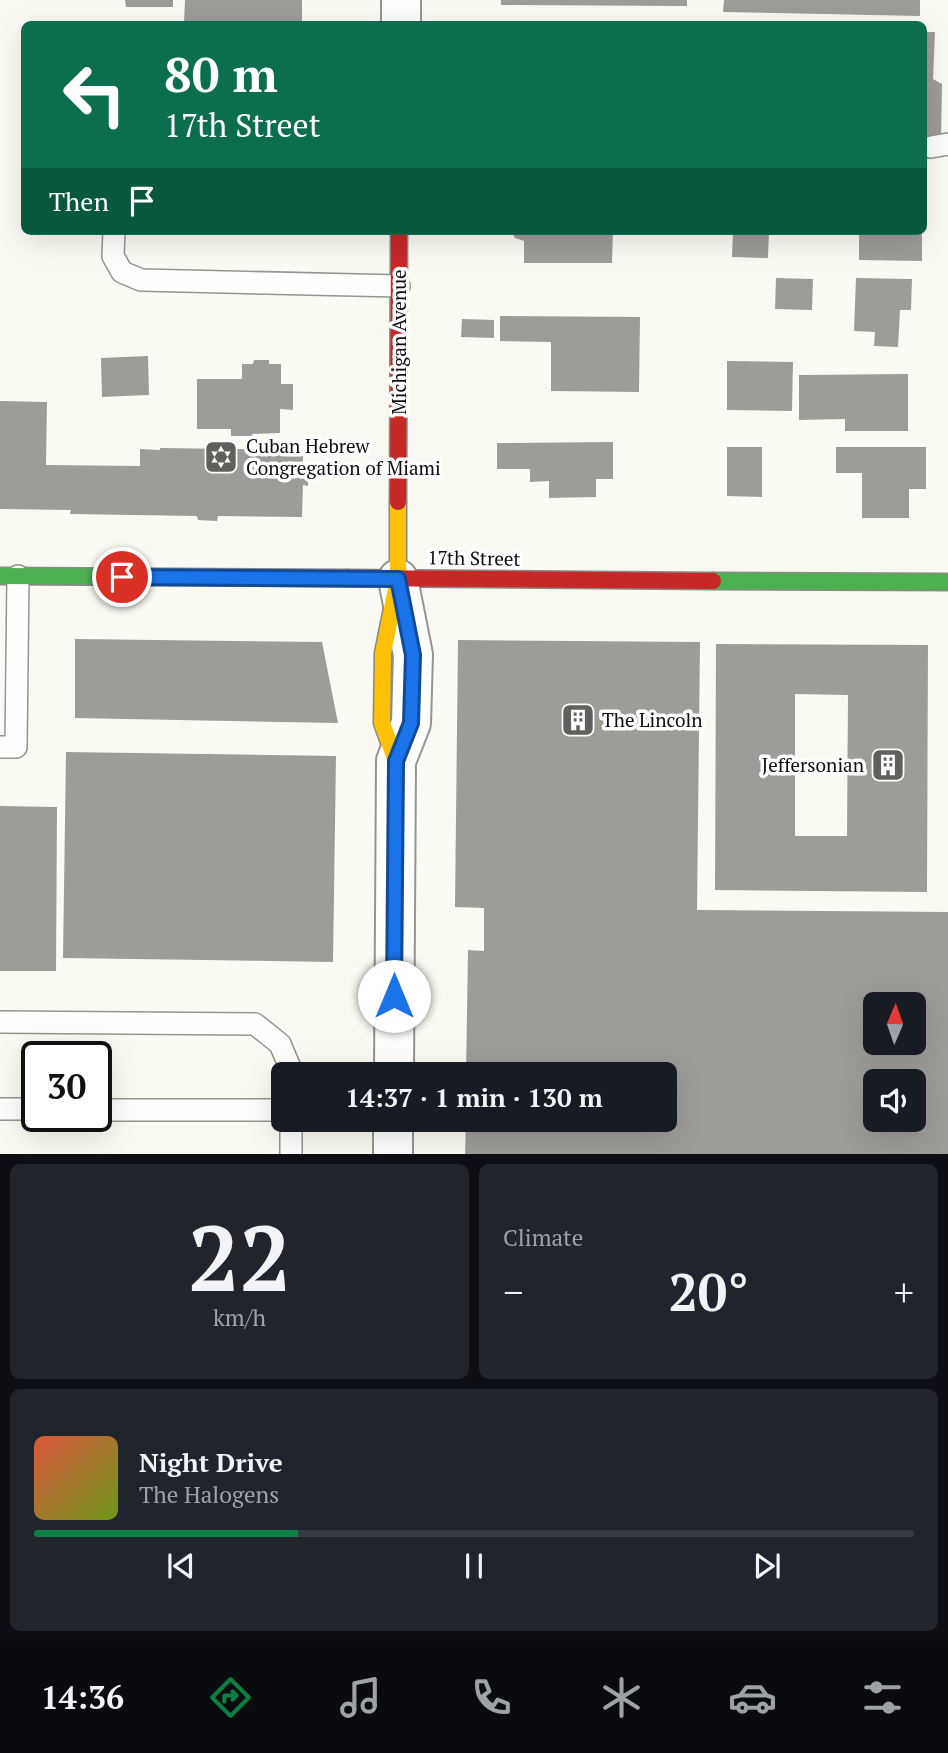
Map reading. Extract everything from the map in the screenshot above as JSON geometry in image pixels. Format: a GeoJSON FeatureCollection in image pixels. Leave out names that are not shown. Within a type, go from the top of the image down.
{"type":"FeatureCollection","features":[{"type":"Feature","properties":{"kind":"street"},"geometry":{"type":"LineString","coordinates":[[401,0],[401,21]]}},
{"type":"Feature","properties":{"kind":"street","name":"Michigan Avenue"},"geometry":{"type":"LineString","coordinates":[[394,1062],[396,761],[411,723],[413,655],[398,579],[399,235]]}},
{"type":"Feature","properties":{"kind":"street","name":"17th Street"},"geometry":{"type":"LineString","coordinates":[[9,576],[948,582]]}},
{"type":"Feature","properties":{"kind":"street"},"geometry":{"type":"LineString","coordinates":[[393,1132],[393,1154]]}},
{"type":"Feature","properties":{"kind":"lane"},"geometry":{"type":"LineString","coordinates":[[114,235],[113,256],[122,272],[141,280],[399,286]]}},
{"type":"Feature","properties":{"kind":"lane"},"geometry":{"type":"LineString","coordinates":[[0,747],[16,747],[9,576]]}},
{"type":"Feature","properties":{"kind":"lane"},"geometry":{"type":"LineString","coordinates":[[0,1022],[255,1024],[280,1044],[288,1062]]}},
{"type":"Feature","properties":{"kind":"lane"},"geometry":{"type":"LineString","coordinates":[[0,1109],[21,1110]]}},
{"type":"Feature","properties":{"kind":"lane"},"geometry":{"type":"LineString","coordinates":[[112,1110],[271,1110]]}},
{"type":"Feature","properties":{"kind":"lane"},"geometry":{"type":"LineString","coordinates":[[291,1154],[292,1132]]}},
{"type":"Feature","properties":{"kind":"building"},"geometry":{"type":"Polygon","coordinates":[[[125,0],[173,0],[173,7],[126,7],[125,0]]]}},
{"type":"Feature","properties":{"kind":"building"},"geometry":{"type":"Polygon","coordinates":[[[185,0],[302,0],[302,21],[184,21],[185,0]]]}},
{"type":"Feature","properties":{"kind":"building"},"geometry":{"type":"Polygon","coordinates":[[[501,0],[687,0],[687,6],[501,5],[501,0]]]}},
{"type":"Feature","properties":{"kind":"building"},"geometry":{"type":"Polygon","coordinates":[[[724,0],[920,0],[920,16],[723,12],[724,0]]]}},
{"type":"Feature","properties":{"kind":"building"},"geometry":{"type":"Polygon","coordinates":[[[927,32],[935,32],[933,79],[942,84],[941,139],[931,138],[931,159],[927,159],[927,32]]]}},
{"type":"Feature","properties":{"kind":"building"},"geometry":{"type":"Polygon","coordinates":[[[513,235],[613,235],[612,263],[524,263],[524,241],[513,235]]]}},
{"type":"Feature","properties":{"kind":"building"},"geometry":{"type":"Polygon","coordinates":[[[733,235],[769,235],[768,258],[732,257],[733,235]]]}},
{"type":"Feature","properties":{"kind":"building"},"geometry":{"type":"Polygon","coordinates":[[[859,235],[922,235],[922,261],[859,260],[859,235]]]}},
{"type":"Feature","properties":{"kind":"building"},"geometry":{"type":"Polygon","coordinates":[[[776,278],[813,279],[812,310],[775,309],[776,278]]]}},
{"type":"Feature","properties":{"kind":"building"},"geometry":{"type":"Polygon","coordinates":[[[856,278],[912,279],[911,310],[900,310],[898,347],[874,346],[875,332],[854,331],[856,278]]]}},
{"type":"Feature","properties":{"kind":"building"},"geometry":{"type":"Polygon","coordinates":[[[500,316],[640,317],[639,392],[551,391],[551,342],[500,341],[500,316]]]}},
{"type":"Feature","properties":{"kind":"building"},"geometry":{"type":"Polygon","coordinates":[[[462,319],[494,320],[494,338],[461,337],[462,319]]]}},
{"type":"Feature","properties":{"kind":"building"},"geometry":{"type":"Polygon","coordinates":[[[148,356],[149,395],[102,397],[101,358],[148,356]]]}},
{"type":"Feature","properties":{"kind":"building"},"geometry":{"type":"Polygon","coordinates":[[[254,360],[269,360],[269,364],[281,364],[281,384],[293,384],[293,410],[280,409],[280,433],[231,436],[231,429],[197,429],[197,379],[242,379],[242,364],[253,364],[254,360]]]}},
{"type":"Feature","properties":{"kind":"building"},"geometry":{"type":"Polygon","coordinates":[[[727,361],[793,362],[792,411],[727,410],[727,361]]]}},
{"type":"Feature","properties":{"kind":"building"},"geometry":{"type":"Polygon","coordinates":[[[908,374],[908,431],[845,431],[845,419],[799,420],[799,375],[908,374]]]}},
{"type":"Feature","properties":{"kind":"building","name":"Cuban Hebrew Congregation of Miami"},"geometry":{"type":"Polygon","coordinates":[[[0,401],[47,402],[46,465],[140,466],[140,449],[303,450],[303,472],[308,472],[308,486],[303,485],[302,517],[218,516],[217,521],[198,520],[197,516],[70,514],[71,510],[0,509],[0,401]]]}},
{"type":"Feature","properties":{"kind":"building"},"geometry":{"type":"Polygon","coordinates":[[[613,442],[613,479],[596,479],[596,497],[549,498],[549,481],[530,482],[530,469],[497,469],[497,443],[613,442]]]}},
{"type":"Feature","properties":{"kind":"building"},"geometry":{"type":"Polygon","coordinates":[[[727,447],[762,447],[762,497],[727,496],[727,447]]]}},
{"type":"Feature","properties":{"kind":"building"},"geometry":{"type":"Polygon","coordinates":[[[836,447],[926,447],[926,489],[909,489],[909,518],[862,518],[862,473],[836,473],[836,447]]]}},
{"type":"Feature","properties":{"kind":"building"},"geometry":{"type":"Polygon","coordinates":[[[75,639],[322,642],[338,723],[75,718],[75,639]]]}},
{"type":"Feature","properties":{"kind":"building"},"geometry":{"type":"Polygon","coordinates":[[[458,640],[700,642],[697,910],[948,912],[948,1154],[465,1154],[466,1132],[677,1132],[677,1062],[466,1062],[468,950],[484,951],[484,908],[455,907],[458,640]]]}},
{"type":"Feature","properties":{"kind":"building","name":"Jeffersonian"},"geometry":{"type":"Polygon","coordinates":[[[716,644],[928,645],[927,892],[715,890],[716,644]],[[795,694],[795,836],[847,836],[848,695],[795,694]]]}},
{"type":"Feature","properties":{"kind":"building"},"geometry":{"type":"Polygon","coordinates":[[[66,752],[336,756],[333,962],[63,958],[66,752]]]}},
{"type":"Feature","properties":{"kind":"building"},"geometry":{"type":"Polygon","coordinates":[[[0,806],[57,807],[56,971],[0,971],[0,806]]]}},
{"type":"Feature","properties":{"kind":"traffic: fast"},"geometry":{"type":"LineString","coordinates":[[0,576],[347,578]]}},
{"type":"Feature","properties":{"kind":"traffic: fast"},"geometry":{"type":"LineString","coordinates":[[713,581],[948,582]]}},
{"type":"Feature","properties":{"kind":"traffic: slow"},"geometry":{"type":"LineString","coordinates":[[396,761],[382,723],[383,653],[398,579],[398,502]]}},
{"type":"Feature","properties":{"kind":"traffic: jam"},"geometry":{"type":"LineString","coordinates":[[398,502],[399,235]]}},
{"type":"Feature","properties":{"kind":"traffic: jam"},"geometry":{"type":"LineString","coordinates":[[347,578],[713,581]]}},
{"type":"Feature","properties":{"kind":"place","name":"Cuban Hebrew Congregation of Miami"},"geometry":{"type":"Point","coordinates":[221,457]}},
{"type":"Feature","properties":{"kind":"place","name":"The Lincoln"},"geometry":{"type":"Point","coordinates":[578,720]}},
{"type":"Feature","properties":{"kind":"place","name":"Jeffersonian"},"geometry":{"type":"Point","coordinates":[888,765]}},
{"type":"Feature","properties":{"kind":"route"},"geometry":{"type":"LineString","coordinates":[[122,577],[398,579],[413,655],[411,723],[396,761],[394,996]]}}]}
